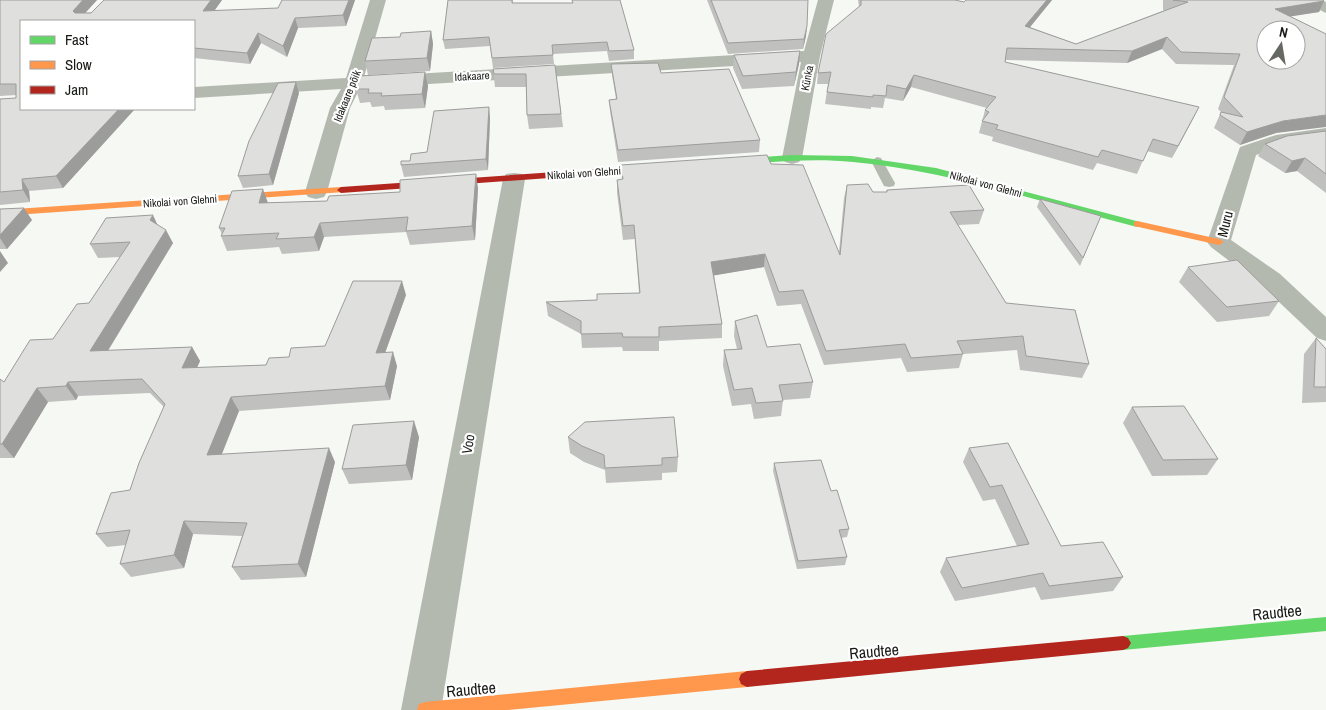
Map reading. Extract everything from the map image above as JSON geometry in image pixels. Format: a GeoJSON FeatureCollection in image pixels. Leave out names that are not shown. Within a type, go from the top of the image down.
{"type":"FeatureCollection","features":[{"type":"Feature","properties":{"kind":"street","name":"Idakaare põik"},"geometry":{"type":"LineString","coordinates":[[316,192],[340,108],[354,82],[378,0]]}},
{"type":"Feature","properties":{"kind":"street","name":"Künka"},"geometry":{"type":"LineString","coordinates":[[792,158],[811,56],[826,0]]}},
{"type":"Feature","properties":{"kind":"street"},"geometry":{"type":"LineString","coordinates":[[1310,0],[1326,8]]}},
{"type":"Feature","properties":{"kind":"street","name":"Idakaare"},"geometry":{"type":"LineString","coordinates":[[195,92],[811,56]]}},
{"type":"Feature","properties":{"kind":"street","name":"Muru"},"geometry":{"type":"LineString","coordinates":[[1326,134],[1276,141],[1246,151],[1219,242],[1271,280],[1326,332]]}},
{"type":"Feature","properties":{"kind":"street","name":"Nikolai von Glehni"},"geometry":{"type":"LineString","coordinates":[[722,163],[792,158],[877,162],[936,171],[1110,218],[1219,242]]}},
{"type":"Feature","properties":{"kind":"street","name":"Nikolai von Glehni"},"geometry":{"type":"LineString","coordinates":[[0,213],[673,167]]}},
{"type":"Feature","properties":{"kind":"street","name":"Voo"},"geometry":{"type":"LineString","coordinates":[[423,710],[514,179]]}},
{"type":"Feature","properties":{"kind":"street","name":"Raudtee"},"geometry":{"type":"LineString","coordinates":[[423,710],[1326,624]]}},
{"type":"Feature","properties":{"kind":"lane"},"geometry":{"type":"LineString","coordinates":[[877,162],[889,183]]}},
{"type":"Feature","properties":{"kind":"building"},"geometry":{"type":"Polygon","coordinates":[[[0,0],[83,0],[73,11],[75,13],[91,13],[104,0],[211,0],[203,11],[278,8],[282,0],[349,0],[343,15],[295,18],[283,46],[258,33],[247,53],[195,48],[195,20],[20,20],[20,110],[118,110],[56,176],[22,179],[23,190],[0,192],[0,99],[16,98],[16,84],[0,84],[0,0]]]}},
{"type":"Feature","properties":{"kind":"building"},"geometry":{"type":"Polygon","coordinates":[[[448,0],[512,0],[512,3],[573,3],[572,0],[620,0],[634,50],[609,51],[607,42],[552,45],[553,55],[492,58],[489,37],[443,40],[448,0]]]}},
{"type":"Feature","properties":{"kind":"building"},"geometry":{"type":"Polygon","coordinates":[[[711,0],[808,0],[807,26],[804,39],[728,43],[711,0]]]}},
{"type":"Feature","properties":{"kind":"building"},"geometry":{"type":"Polygon","coordinates":[[[861,0],[955,0],[964,2],[966,0],[1047,0],[1025,26],[1076,44],[1188,2],[1173,0],[1323,0],[1275,9],[1297,20],[1256,20],[1256,70],[1306,70],[1306,24],[1326,34],[1326,115],[1283,121],[1247,132],[1220,115],[1221,112],[1243,117],[1224,97],[1240,54],[1181,52],[1167,37],[1132,51],[1007,48],[1005,62],[1199,107],[1178,146],[1153,139],[1143,161],[1102,150],[1098,157],[996,129],[998,125],[982,121],[989,112],[985,110],[996,97],[914,75],[906,89],[887,85],[886,96],[873,95],[873,97],[827,92],[831,72],[818,73],[826,34],[861,5],[861,0]]]}},
{"type":"Feature","properties":{"kind":"building"},"geometry":{"type":"Polygon","coordinates":[[[431,31],[427,58],[365,61],[372,38],[400,37],[401,33],[431,31]]]}},
{"type":"Feature","properties":{"kind":"building"},"geometry":{"type":"Polygon","coordinates":[[[800,51],[796,72],[743,76],[734,55],[800,51]]]}},
{"type":"Feature","properties":{"kind":"building"},"geometry":{"type":"Polygon","coordinates":[[[658,63],[661,73],[729,69],[760,140],[618,150],[609,100],[617,99],[611,64],[658,63]]]}},
{"type":"Feature","properties":{"kind":"building"},"geometry":{"type":"Polygon","coordinates":[[[555,65],[561,114],[527,115],[526,74],[494,74],[493,69],[555,65]]]}},
{"type":"Feature","properties":{"kind":"building"},"geometry":{"type":"Polygon","coordinates":[[[425,72],[422,94],[381,96],[382,93],[368,93],[369,89],[356,89],[360,76],[425,72]]]}},
{"type":"Feature","properties":{"kind":"building"},"geometry":{"type":"Polygon","coordinates":[[[296,82],[269,174],[238,176],[249,141],[278,83],[296,82]]]}},
{"type":"Feature","properties":{"kind":"building"},"geometry":{"type":"Polygon","coordinates":[[[489,107],[486,159],[401,165],[401,161],[410,161],[411,154],[427,152],[434,111],[489,107]]]}},
{"type":"Feature","properties":{"kind":"building"},"geometry":{"type":"Polygon","coordinates":[[[1326,131],[1326,174],[1305,158],[1292,161],[1265,144],[1287,136],[1326,131]]]}},
{"type":"Feature","properties":{"kind":"building"},"geometry":{"type":"Polygon","coordinates":[[[767,155],[771,164],[803,165],[840,255],[847,185],[868,184],[873,192],[887,192],[887,190],[969,185],[984,210],[950,212],[1006,303],[1075,310],[1089,364],[1026,356],[1023,336],[957,341],[963,354],[911,358],[905,344],[826,351],[803,290],[779,292],[765,254],[711,262],[722,324],[659,327],[659,337],[623,337],[622,333],[581,334],[581,321],[546,302],[597,300],[597,294],[640,293],[634,225],[623,226],[617,180],[623,179],[621,165],[767,155]]]}},
{"type":"Feature","properties":{"kind":"building"},"geometry":{"type":"Polygon","coordinates":[[[476,174],[472,226],[406,231],[408,217],[320,223],[314,237],[276,239],[279,233],[221,236],[225,228],[219,228],[232,191],[263,189],[259,203],[327,201],[329,196],[400,192],[400,180],[476,174]]]}},
{"type":"Feature","properties":{"kind":"building"},"geometry":{"type":"Polygon","coordinates":[[[1040,199],[1101,216],[1083,258],[1040,199]]]}},
{"type":"Feature","properties":{"kind":"building"},"geometry":{"type":"Polygon","coordinates":[[[24,208],[0,235],[0,209],[24,208]]]}},
{"type":"Feature","properties":{"kind":"building"},"geometry":{"type":"Polygon","coordinates":[[[153,215],[150,220],[166,230],[90,351],[192,347],[182,368],[266,365],[269,358],[289,357],[291,348],[325,346],[353,281],[402,281],[376,353],[393,352],[385,386],[231,397],[207,455],[329,448],[298,564],[232,567],[247,523],[184,521],[174,555],[120,564],[130,530],[96,534],[111,493],[130,490],[139,463],[165,404],[142,379],[68,382],[66,386],[37,388],[2,444],[0,444],[0,379],[4,382],[30,340],[53,339],[77,304],[89,303],[130,242],[90,244],[106,218],[153,215]]]}},
{"type":"Feature","properties":{"kind":"building"},"geometry":{"type":"Polygon","coordinates":[[[1237,260],[1279,301],[1227,307],[1188,267],[1237,260]]]}},
{"type":"Feature","properties":{"kind":"building"},"geometry":{"type":"Polygon","coordinates":[[[757,315],[767,347],[800,344],[813,382],[779,385],[783,401],[756,403],[752,388],[734,390],[724,350],[742,349],[735,321],[757,315]]]}},
{"type":"Feature","properties":{"kind":"building"},"geometry":{"type":"Polygon","coordinates":[[[1316,338],[1326,349],[1326,387],[1314,387],[1316,338]]]}},
{"type":"Feature","properties":{"kind":"building"},"geometry":{"type":"Polygon","coordinates":[[[1184,406],[1218,459],[1163,460],[1132,407],[1184,406]]]}},
{"type":"Feature","properties":{"kind":"building"},"geometry":{"type":"Polygon","coordinates":[[[674,417],[678,457],[662,458],[662,465],[605,468],[604,455],[582,446],[568,437],[585,422],[674,417]]]}},
{"type":"Feature","properties":{"kind":"building"},"geometry":{"type":"Polygon","coordinates":[[[414,421],[406,465],[342,469],[353,425],[414,421]]]}},
{"type":"Feature","properties":{"kind":"building"},"geometry":{"type":"Polygon","coordinates":[[[1008,443],[1061,546],[1103,542],[1123,577],[1049,586],[1043,573],[962,588],[946,558],[1029,544],[1002,485],[990,487],[969,448],[1008,443]]]}},
{"type":"Feature","properties":{"kind":"building"},"geometry":{"type":"Polygon","coordinates":[[[821,460],[831,491],[837,490],[849,529],[839,530],[847,557],[798,561],[774,463],[821,460]]]}},
{"type":"Feature","properties":{"kind":"traffic: fast"},"geometry":{"type":"LineString","coordinates":[[732,162],[792,158],[852,159],[936,171],[1137,224]]}},
{"type":"Feature","properties":{"kind":"traffic: fast"},"geometry":{"type":"LineString","coordinates":[[1123,643],[1326,624]]}},
{"type":"Feature","properties":{"kind":"traffic: slow"},"geometry":{"type":"LineString","coordinates":[[0,213],[341,190]]}},
{"type":"Feature","properties":{"kind":"traffic: slow"},"geometry":{"type":"LineString","coordinates":[[1137,224],[1219,242]]}},
{"type":"Feature","properties":{"kind":"traffic: slow"},"geometry":{"type":"LineString","coordinates":[[425,710],[747,679]]}},
{"type":"Feature","properties":{"kind":"traffic: jam"},"geometry":{"type":"LineString","coordinates":[[341,190],[657,168]]}},
{"type":"Feature","properties":{"kind":"traffic: jam"},"geometry":{"type":"LineString","coordinates":[[747,679],[1123,643]]}}]}
